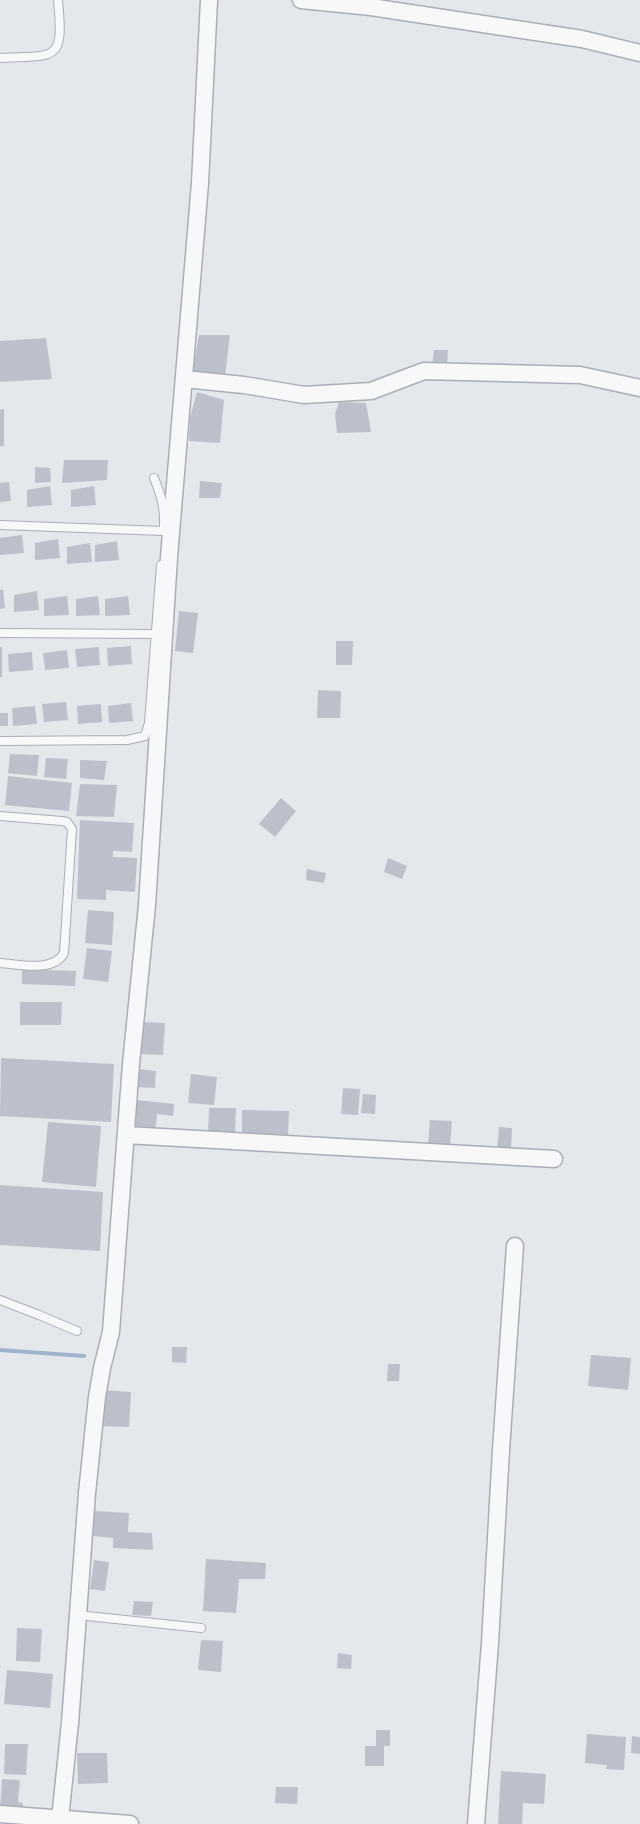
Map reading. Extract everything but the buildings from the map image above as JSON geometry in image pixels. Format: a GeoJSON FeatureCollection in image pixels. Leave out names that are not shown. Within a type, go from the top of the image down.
{"type":"FeatureCollection","features":[{"type":"Feature","properties":{"kind":"street"},"geometry":{"type":"LineString","coordinates":[[60,1819],[70,1723],[87,1493],[97,1397],[111,1332],[131,1064],[147,905],[169,567],[200,183],[209,0]]}},
{"type":"Feature","properties":{"kind":"street"},"geometry":{"type":"LineString","coordinates":[[301,0],[371,7],[582,39],[640,53]]}},
{"type":"Feature","properties":{"kind":"street"},"geometry":{"type":"LineString","coordinates":[[184,379],[244,385],[304,395],[371,391],[424,371],[580,375],[640,388]]}},
{"type":"Feature","properties":{"kind":"street"},"geometry":{"type":"LineString","coordinates":[[126,1134],[554,1159]]}},
{"type":"Feature","properties":{"kind":"street"},"geometry":{"type":"LineString","coordinates":[[476,1824],[491,1634],[514,1246]]}},
{"type":"Feature","properties":{"kind":"street"},"geometry":{"type":"LineString","coordinates":[[0,1814],[130,1824]]}},
{"type":"Feature","properties":{"kind":"lane"},"geometry":{"type":"LineString","coordinates":[[0,58],[45,56],[54,52],[58,47],[61,31],[58,0]]}},
{"type":"Feature","properties":{"kind":"lane"},"geometry":{"type":"LineString","coordinates":[[0,741],[127,740],[145,736],[148,731],[154,634],[164,531],[162,499],[154,478]]}},
{"type":"Feature","properties":{"kind":"lane"},"geometry":{"type":"LineString","coordinates":[[0,525],[164,531]]}},
{"type":"Feature","properties":{"kind":"lane"},"geometry":{"type":"LineString","coordinates":[[0,634],[154,634]]}},
{"type":"Feature","properties":{"kind":"lane"},"geometry":{"type":"LineString","coordinates":[[0,816],[62,821],[71,825],[72,834],[64,953],[56,962],[48,965],[0,963]]}},
{"type":"Feature","properties":{"kind":"lane"},"geometry":{"type":"LineString","coordinates":[[0,1300],[76,1331]]}},
{"type":"Feature","properties":{"kind":"lane"},"geometry":{"type":"LineString","coordinates":[[78,1616],[201,1628]]}},
{"type":"Feature","properties":{"kind":"waterway"},"geometry":{"type":"LineString","coordinates":[[0,1350],[84,1356]]}}]}
